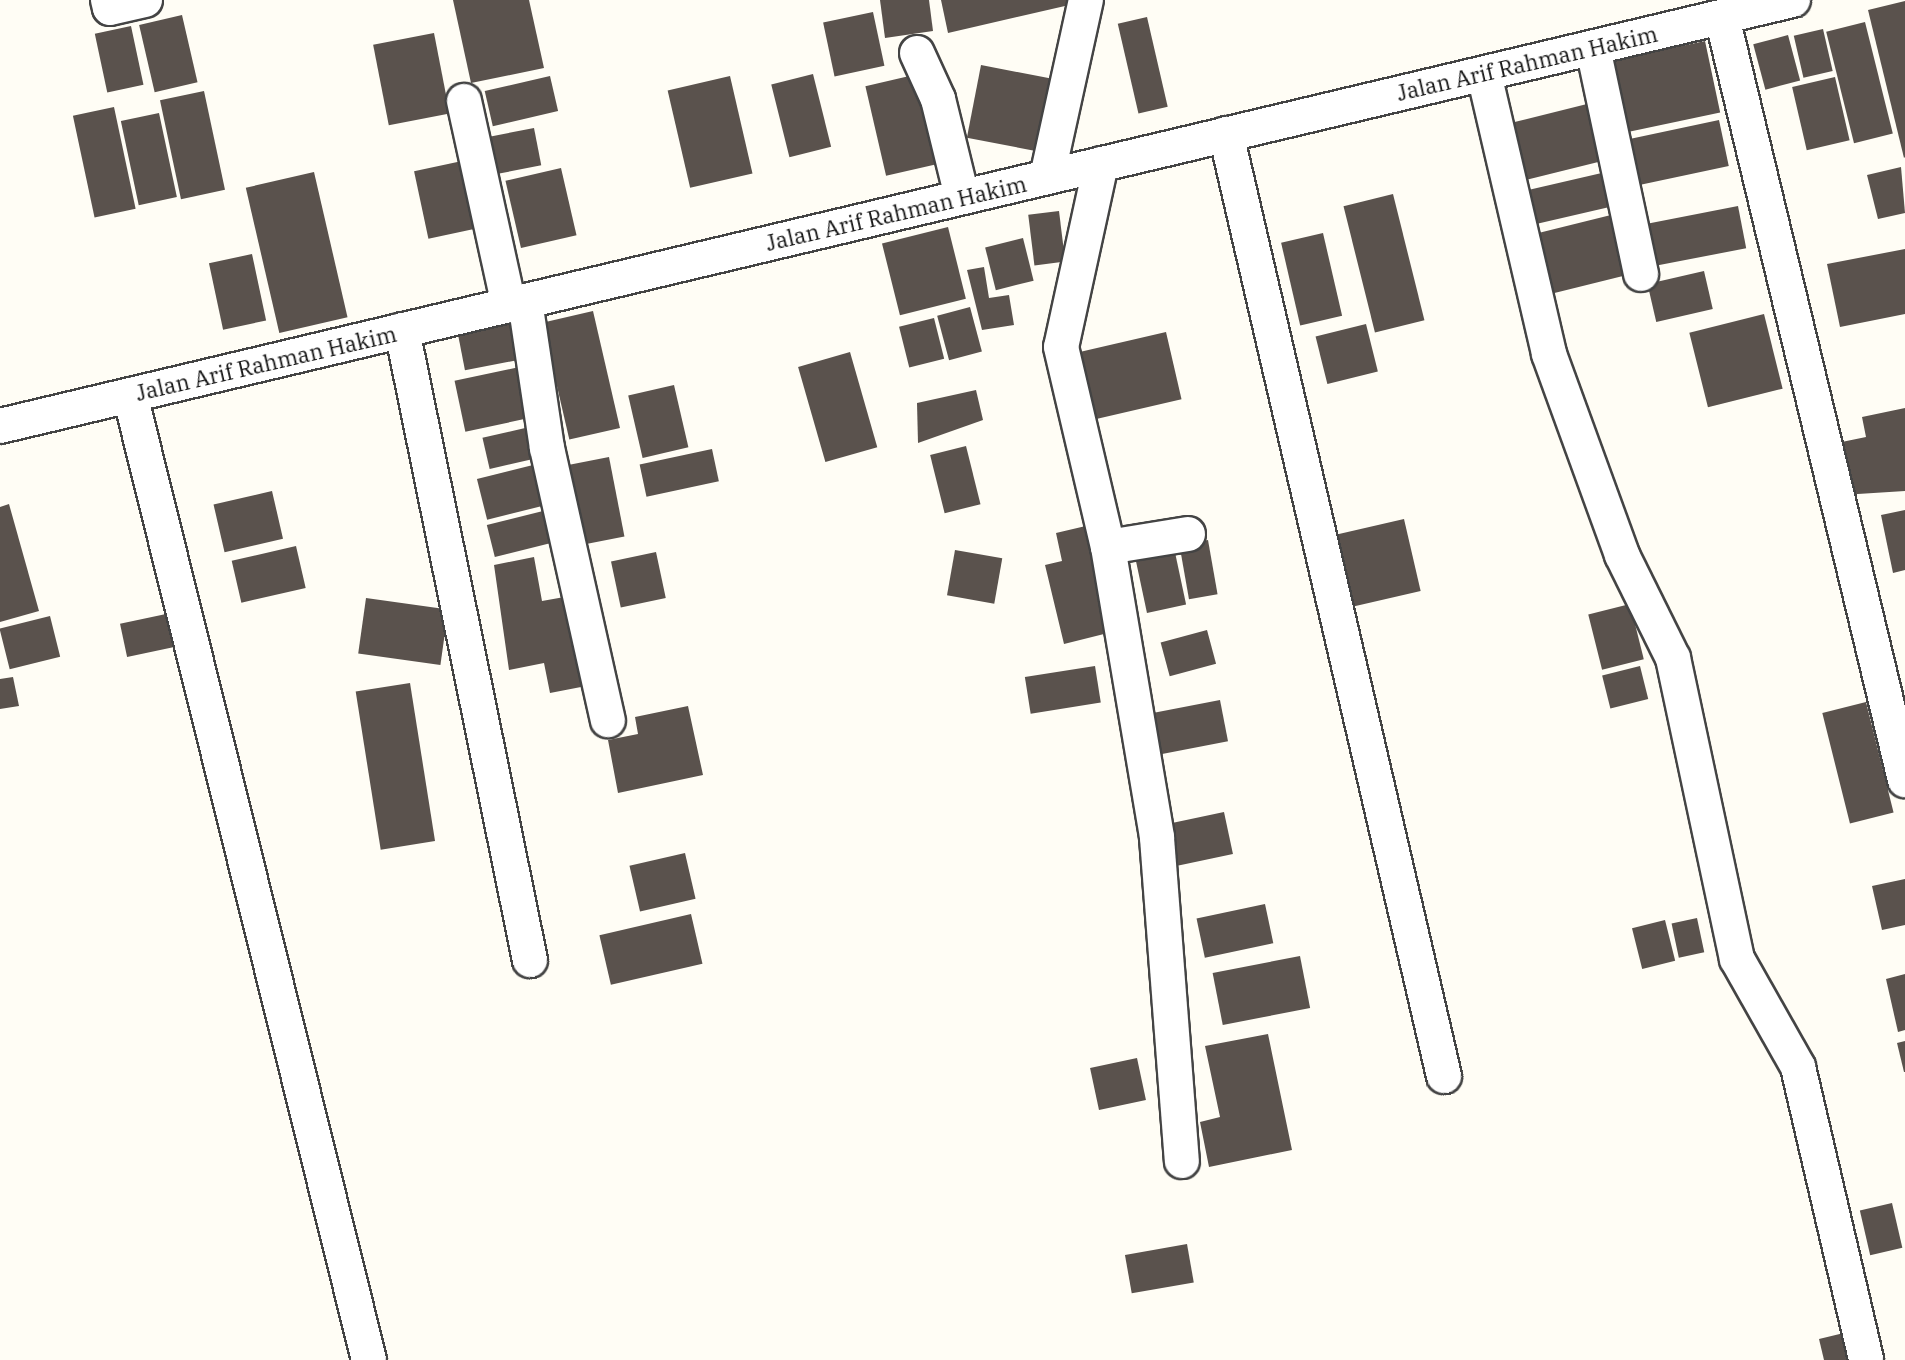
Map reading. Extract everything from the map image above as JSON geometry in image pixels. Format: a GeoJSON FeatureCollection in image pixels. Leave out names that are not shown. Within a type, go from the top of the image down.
{"type":"FeatureCollection","features":[{"type":"Feature","properties":{"kind":"street"},"geometry":{"type":"LineString","coordinates":[[108,0],[110,8],[145,0]]}},
{"type":"Feature","properties":{"kind":"street"},"geometry":{"type":"LineString","coordinates":[[1086,0],[1061,347],[1108,547],[1157,838],[1182,1161]]}},
{"type":"Feature","properties":{"kind":"street","name":"Jalan Arif Rahman Hakim"},"geometry":{"type":"LineString","coordinates":[[0,426],[1793,0]]}},
{"type":"Feature","properties":{"kind":"street"},"geometry":{"type":"LineString","coordinates":[[1722,17],[1905,780]]}},
{"type":"Feature","properties":{"kind":"street"},"geometry":{"type":"LineString","coordinates":[[1593,48],[1641,274]]}},
{"type":"Feature","properties":{"kind":"street"},"geometry":{"type":"LineString","coordinates":[[917,53],[938,99],[962,197]]}},
{"type":"Feature","properties":{"kind":"street"},"geometry":{"type":"LineString","coordinates":[[1484,74],[1549,354],[1622,555],[1673,658],[1737,959],[1798,1067],[1866,1360]]}},
{"type":"Feature","properties":{"kind":"street"},"geometry":{"type":"LineString","coordinates":[[464,101],[517,303],[608,720]]}},
{"type":"Feature","properties":{"kind":"street"},"geometry":{"type":"LineString","coordinates":[[1226,134],[1444,1076]]}},
{"type":"Feature","properties":{"kind":"street"},"geometry":{"type":"LineString","coordinates":[[402,330],[530,960]]}},
{"type":"Feature","properties":{"kind":"street"},"geometry":{"type":"LineString","coordinates":[[130,395],[369,1360]]}},
{"type":"Feature","properties":{"kind":"street"},"geometry":{"type":"LineString","coordinates":[[1108,547],[1188,534]]}},
{"type":"Feature","properties":{"kind":"building"},"geometry":{"type":"Polygon","coordinates":[[[453,0],[529,0],[544,68],[471,83],[453,0]]]}},
{"type":"Feature","properties":{"kind":"building"},"geometry":{"type":"Polygon","coordinates":[[[880,0],[929,0],[933,31],[885,38],[880,0]]]}},
{"type":"Feature","properties":{"kind":"building"},"geometry":{"type":"Polygon","coordinates":[[[941,0],[1077,0],[1078,3],[948,33],[941,0]]]}},
{"type":"Feature","properties":{"kind":"building"},"geometry":{"type":"Polygon","coordinates":[[[1905,1],[1905,157],[1904,158],[1868,10],[1905,1]]]}},
{"type":"Feature","properties":{"kind":"building"},"geometry":{"type":"Polygon","coordinates":[[[873,12],[884,66],[835,76],[823,23],[873,12]]]}},
{"type":"Feature","properties":{"kind":"building"},"geometry":{"type":"Polygon","coordinates":[[[182,15],[198,82],[155,92],[139,25],[182,15]]]}},
{"type":"Feature","properties":{"kind":"building"},"geometry":{"type":"Polygon","coordinates":[[[1147,17],[1168,107],[1138,113],[1118,24],[1147,17]]]}},
{"type":"Feature","properties":{"kind":"building"},"geometry":{"type":"Polygon","coordinates":[[[1865,22],[1893,134],[1854,143],[1826,32],[1865,22]]]}},
{"type":"Feature","properties":{"kind":"building"},"geometry":{"type":"Polygon","coordinates":[[[131,26],[143,85],[107,92],[95,34],[131,26]]]}},
{"type":"Feature","properties":{"kind":"building"},"geometry":{"type":"Polygon","coordinates":[[[1823,29],[1833,71],[1803,78],[1794,36],[1823,29]]]}},
{"type":"Feature","properties":{"kind":"building"},"geometry":{"type":"Polygon","coordinates":[[[434,33],[450,113],[389,125],[373,45],[434,33]]]}},
{"type":"Feature","properties":{"kind":"building"},"geometry":{"type":"Polygon","coordinates":[[[1788,35],[1800,80],[1765,90],[1753,44],[1788,35]]]}},
{"type":"Feature","properties":{"kind":"building"},"geometry":{"type":"Polygon","coordinates":[[[1705,41],[1720,112],[1618,134],[1603,63],[1705,41]]]}},
{"type":"Feature","properties":{"kind":"building"},"geometry":{"type":"Polygon","coordinates":[[[981,65],[1050,78],[1036,151],[967,138],[981,65]]]}},
{"type":"Feature","properties":{"kind":"building"},"geometry":{"type":"Polygon","coordinates":[[[813,74],[831,147],[789,157],[771,84],[813,74]]]}},
{"type":"Feature","properties":{"kind":"building"},"geometry":{"type":"Polygon","coordinates":[[[918,74],[939,164],[886,176],[865,86],[918,74]]]}},
{"type":"Feature","properties":{"kind":"building"},"geometry":{"type":"Polygon","coordinates":[[[550,76],[558,111],[493,126],[485,91],[550,76]]]}},
{"type":"Feature","properties":{"kind":"building"},"geometry":{"type":"Polygon","coordinates":[[[730,76],[752,173],[690,188],[668,90],[730,76]]]}},
{"type":"Feature","properties":{"kind":"building"},"geometry":{"type":"Polygon","coordinates":[[[1835,77],[1850,140],[1807,150],[1792,87],[1835,77]]]}},
{"type":"Feature","properties":{"kind":"building"},"geometry":{"type":"Polygon","coordinates":[[[204,91],[225,190],[181,199],[160,100],[204,91]]]}},
{"type":"Feature","properties":{"kind":"building"},"geometry":{"type":"Polygon","coordinates":[[[1591,103],[1605,160],[1525,180],[1510,123],[1591,103]]]}},
{"type":"Feature","properties":{"kind":"building"},"geometry":{"type":"Polygon","coordinates":[[[114,107],[136,209],[95,217],[73,116],[114,107]]]}},
{"type":"Feature","properties":{"kind":"building"},"geometry":{"type":"Polygon","coordinates":[[[159,113],[177,197],[139,205],[121,121],[159,113]]]}},
{"type":"Feature","properties":{"kind":"building"},"geometry":{"type":"Polygon","coordinates":[[[1719,120],[1729,166],[1630,187],[1620,141],[1719,120]]]}},
{"type":"Feature","properties":{"kind":"building"},"geometry":{"type":"Polygon","coordinates":[[[534,128],[541,165],[494,174],[487,137],[534,128]]]}},
{"type":"Feature","properties":{"kind":"building"},"geometry":{"type":"Polygon","coordinates":[[[462,161],[476,228],[428,239],[414,171],[462,161]]]}},
{"type":"Feature","properties":{"kind":"building"},"geometry":{"type":"Polygon","coordinates":[[[1901,167],[1905,213],[1878,219],[1867,175],[1901,167]]]}},
{"type":"Feature","properties":{"kind":"building"},"geometry":{"type":"Polygon","coordinates":[[[561,168],[577,235],[521,248],[505,181],[561,168]]]}},
{"type":"Feature","properties":{"kind":"building"},"geometry":{"type":"Polygon","coordinates":[[[314,172],[348,317],[279,333],[246,188],[314,172]]]}},
{"type":"Feature","properties":{"kind":"building"},"geometry":{"type":"Polygon","coordinates":[[[1606,172],[1614,206],[1534,225],[1526,190],[1606,172]]]}},
{"type":"Feature","properties":{"kind":"building"},"geometry":{"type":"Polygon","coordinates":[[[1393,194],[1424,320],[1375,332],[1344,206],[1393,194]]]}},
{"type":"Feature","properties":{"kind":"building"},"geometry":{"type":"Polygon","coordinates":[[[1738,206],[1746,248],[1645,268],[1637,226],[1738,206]]]}},
{"type":"Feature","properties":{"kind":"building"},"geometry":{"type":"Polygon","coordinates":[[[1059,211],[1065,262],[1034,265],[1028,215],[1059,211]]]}},
{"type":"Feature","properties":{"kind":"building"},"geometry":{"type":"Polygon","coordinates":[[[1615,214],[1630,274],[1550,294],[1535,234],[1615,214]]]}},
{"type":"Feature","properties":{"kind":"building"},"geometry":{"type":"Polygon","coordinates":[[[948,227],[966,299],[900,315],[882,243],[948,227]]]}},
{"type":"Feature","properties":{"kind":"building"},"geometry":{"type":"Polygon","coordinates":[[[1323,233],[1342,316],[1300,325],[1281,243],[1323,233]]]}},
{"type":"Feature","properties":{"kind":"building"},"geometry":{"type":"Polygon","coordinates":[[[1023,238],[1034,281],[996,290],[985,247],[1023,238]]]}},
{"type":"Feature","properties":{"kind":"building"},"geometry":{"type":"Polygon","coordinates":[[[1905,249],[1905,314],[1840,327],[1827,264],[1905,249]]]}},
{"type":"Feature","properties":{"kind":"building"},"geometry":{"type":"Polygon","coordinates":[[[252,254],[266,321],[223,330],[209,263],[252,254]]]}},
{"type":"Feature","properties":{"kind":"building"},"geometry":{"type":"Polygon","coordinates":[[[984,267],[989,298],[1009,295],[1014,325],[982,330],[967,270],[984,267]]]}},
{"type":"Feature","properties":{"kind":"building"},"geometry":{"type":"Polygon","coordinates":[[[1704,271],[1713,309],[1656,322],[1647,284],[1704,271]]]}},
{"type":"Feature","properties":{"kind":"building"},"geometry":{"type":"Polygon","coordinates":[[[970,307],[982,351],[949,360],[937,316],[970,307]]]}},
{"type":"Feature","properties":{"kind":"building"},"geometry":{"type":"Polygon","coordinates":[[[593,311],[620,428],[569,440],[542,323],[593,311]]]}},
{"type":"Feature","properties":{"kind":"building"},"geometry":{"type":"Polygon","coordinates":[[[508,314],[517,360],[465,370],[456,324],[508,314]]]}},
{"type":"Feature","properties":{"kind":"building"},"geometry":{"type":"Polygon","coordinates":[[[1764,314],[1783,389],[1708,407],[1689,333],[1764,314]]]}},
{"type":"Feature","properties":{"kind":"building"},"geometry":{"type":"Polygon","coordinates":[[[934,318],[944,359],[909,367],[899,327],[934,318]]]}},
{"type":"Feature","properties":{"kind":"building"},"geometry":{"type":"Polygon","coordinates":[[[1366,324],[1378,372],[1327,384],[1316,337],[1366,324]]]}},
{"type":"Feature","properties":{"kind":"building"},"geometry":{"type":"Polygon","coordinates":[[[1166,332],[1182,399],[1091,420],[1075,353],[1166,332]]]}},
{"type":"Feature","properties":{"kind":"building"},"geometry":{"type":"Polygon","coordinates":[[[850,352],[877,447],[825,462],[798,367],[850,352]]]}},
{"type":"Feature","properties":{"kind":"building"},"geometry":{"type":"Polygon","coordinates":[[[524,366],[535,417],[465,432],[455,381],[524,366]]]}},
{"type":"Feature","properties":{"kind":"building"},"geometry":{"type":"Polygon","coordinates":[[[674,385],[688,447],[643,458],[628,396],[674,385]]]}},
{"type":"Feature","properties":{"kind":"building"},"geometry":{"type":"Polygon","coordinates":[[[976,390],[983,420],[918,443],[917,403],[976,390]]]}},
{"type":"Feature","properties":{"kind":"building"},"geometry":{"type":"Polygon","coordinates":[[[1905,408],[1905,491],[1842,495],[1832,444],[1866,437],[1862,417],[1905,408]]]}},
{"type":"Feature","properties":{"kind":"building"},"geometry":{"type":"Polygon","coordinates":[[[538,425],[545,456],[490,469],[482,438],[538,425]]]}},
{"type":"Feature","properties":{"kind":"building"},"geometry":{"type":"Polygon","coordinates":[[[966,446],[981,504],[945,513],[930,455],[966,446]]]}},
{"type":"Feature","properties":{"kind":"building"},"geometry":{"type":"Polygon","coordinates":[[[712,449],[719,481],[646,497],[640,464],[712,449]]]}},
{"type":"Feature","properties":{"kind":"building"},"geometry":{"type":"Polygon","coordinates":[[[609,457],[624,537],[577,546],[562,466],[609,457]]]}},
{"type":"Feature","properties":{"kind":"building"},"geometry":{"type":"Polygon","coordinates":[[[541,463],[551,504],[487,520],[477,479],[541,463]]]}},
{"type":"Feature","properties":{"kind":"building"},"geometry":{"type":"Polygon","coordinates":[[[272,491],[283,539],[225,552],[214,504],[272,491]]]}},
{"type":"Feature","properties":{"kind":"building"},"geometry":{"type":"Polygon","coordinates":[[[9,504],[39,611],[0,622],[0,507],[9,504]]]}},
{"type":"Feature","properties":{"kind":"building"},"geometry":{"type":"Polygon","coordinates":[[[547,510],[555,542],[495,557],[487,525],[547,510]]]}},
{"type":"Feature","properties":{"kind":"building"},"geometry":{"type":"Polygon","coordinates":[[[1905,510],[1905,570],[1893,573],[1881,515],[1905,510]]]}},
{"type":"Feature","properties":{"kind":"building"},"geometry":{"type":"Polygon","coordinates":[[[1404,519],[1421,591],[1344,609],[1327,537],[1404,519]]]}},
{"type":"Feature","properties":{"kind":"building"},"geometry":{"type":"Polygon","coordinates":[[[1090,525],[1116,631],[1064,644],[1045,565],[1062,561],[1056,533],[1090,525]]]}},
{"type":"Feature","properties":{"kind":"building"},"geometry":{"type":"Polygon","coordinates":[[[1208,540],[1218,594],[1189,599],[1179,545],[1208,540]]]}},
{"type":"Feature","properties":{"kind":"building"},"geometry":{"type":"Polygon","coordinates":[[[1173,543],[1186,605],[1147,613],[1134,551],[1173,543]]]}},
{"type":"Feature","properties":{"kind":"building"},"geometry":{"type":"Polygon","coordinates":[[[296,546],[306,588],[241,603],[232,561],[296,546]]]}},
{"type":"Feature","properties":{"kind":"building"},"geometry":{"type":"Polygon","coordinates":[[[955,550],[1002,558],[994,604],[947,595],[955,550]]]}},
{"type":"Feature","properties":{"kind":"building"},"geometry":{"type":"Polygon","coordinates":[[[656,552],[666,598],[621,608],[611,562],[656,552]]]}},
{"type":"Feature","properties":{"kind":"building"},"geometry":{"type":"Polygon","coordinates":[[[534,557],[542,601],[570,596],[581,687],[550,693],[544,663],[509,670],[494,565],[534,557]]]}},
{"type":"Feature","properties":{"kind":"building"},"geometry":{"type":"Polygon","coordinates":[[[366,598],[448,610],[440,665],[358,653],[366,598]]]}},
{"type":"Feature","properties":{"kind":"building"},"geometry":{"type":"Polygon","coordinates":[[[1630,604],[1644,659],[1602,670],[1588,614],[1630,604]]]}},
{"type":"Feature","properties":{"kind":"building"},"geometry":{"type":"Polygon","coordinates":[[[166,614],[173,647],[127,657],[120,624],[166,614]]]}},
{"type":"Feature","properties":{"kind":"building"},"geometry":{"type":"Polygon","coordinates":[[[50,616],[60,657],[10,669],[0,628],[50,616]]]}},
{"type":"Feature","properties":{"kind":"building"},"geometry":{"type":"Polygon","coordinates":[[[1207,630],[1216,664],[1170,676],[1161,642],[1207,630]]]}},
{"type":"Feature","properties":{"kind":"building"},"geometry":{"type":"Polygon","coordinates":[[[1095,666],[1101,703],[1031,714],[1025,677],[1095,666]]]}},
{"type":"Feature","properties":{"kind":"building"},"geometry":{"type":"Polygon","coordinates":[[[1640,666],[1648,699],[1610,708],[1602,675],[1640,666]]]}},
{"type":"Feature","properties":{"kind":"building"},"geometry":{"type":"Polygon","coordinates":[[[13,677],[19,706],[0,709],[0,679],[13,677]]]}},
{"type":"Feature","properties":{"kind":"building"},"geometry":{"type":"Polygon","coordinates":[[[410,683],[435,841],[381,850],[356,692],[410,683]]]}},
{"type":"Feature","properties":{"kind":"building"},"geometry":{"type":"Polygon","coordinates":[[[1220,700],[1228,741],[1150,756],[1142,715],[1220,700]]]}},
{"type":"Feature","properties":{"kind":"building"},"geometry":{"type":"Polygon","coordinates":[[[1866,702],[1894,813],[1850,824],[1822,713],[1866,702]]]}},
{"type":"Feature","properties":{"kind":"building"},"geometry":{"type":"Polygon","coordinates":[[[688,706],[703,775],[618,793],[608,740],[638,734],[635,717],[688,706]]]}},
{"type":"Feature","properties":{"kind":"building"},"geometry":{"type":"Polygon","coordinates":[[[1224,812],[1233,854],[1176,866],[1167,824],[1224,812]]]}},
{"type":"Feature","properties":{"kind":"building"},"geometry":{"type":"Polygon","coordinates":[[[685,853],[696,899],[640,912],[629,866],[685,853]]]}},
{"type":"Feature","properties":{"kind":"building"},"geometry":{"type":"Polygon","coordinates":[[[1905,879],[1905,925],[1882,930],[1872,886],[1905,879]]]}},
{"type":"Feature","properties":{"kind":"building"},"geometry":{"type":"Polygon","coordinates":[[[1265,904],[1273,943],[1205,958],[1197,919],[1265,904]]]}},
{"type":"Feature","properties":{"kind":"building"},"geometry":{"type":"Polygon","coordinates":[[[691,914],[702,964],[611,985],[599,935],[691,914]]]}},
{"type":"Feature","properties":{"kind":"building"},"geometry":{"type":"Polygon","coordinates":[[[1697,918],[1704,952],[1679,958],[1672,923],[1697,918]]]}},
{"type":"Feature","properties":{"kind":"building"},"geometry":{"type":"Polygon","coordinates":[[[1665,920],[1675,961],[1642,969],[1632,928],[1665,920]]]}},
{"type":"Feature","properties":{"kind":"building"},"geometry":{"type":"Polygon","coordinates":[[[1300,956],[1310,1008],[1223,1025],[1213,973],[1300,956]]]}},
{"type":"Feature","properties":{"kind":"building"},"geometry":{"type":"Polygon","coordinates":[[[1905,974],[1905,1030],[1898,1032],[1886,979],[1905,974]]]}},
{"type":"Feature","properties":{"kind":"building"},"geometry":{"type":"Polygon","coordinates":[[[1268,1034],[1292,1150],[1209,1167],[1200,1122],[1220,1117],[1205,1046],[1268,1034]]]}},
{"type":"Feature","properties":{"kind":"building"},"geometry":{"type":"Polygon","coordinates":[[[1905,1041],[1905,1072],[1904,1072],[1897,1043],[1905,1041]]]}},
{"type":"Feature","properties":{"kind":"building"},"geometry":{"type":"Polygon","coordinates":[[[1137,1058],[1146,1100],[1099,1110],[1090,1068],[1137,1058]]]}},
{"type":"Feature","properties":{"kind":"building"},"geometry":{"type":"Polygon","coordinates":[[[1892,1203],[1902,1248],[1870,1255],[1860,1210],[1892,1203]]]}},
{"type":"Feature","properties":{"kind":"building"},"geometry":{"type":"Polygon","coordinates":[[[1187,1244],[1194,1282],[1132,1293],[1125,1255],[1187,1244]]]}},
{"type":"Feature","properties":{"kind":"building"},"geometry":{"type":"Polygon","coordinates":[[[1848,1332],[1855,1360],[1824,1360],[1819,1339],[1848,1332]]]}}]}
